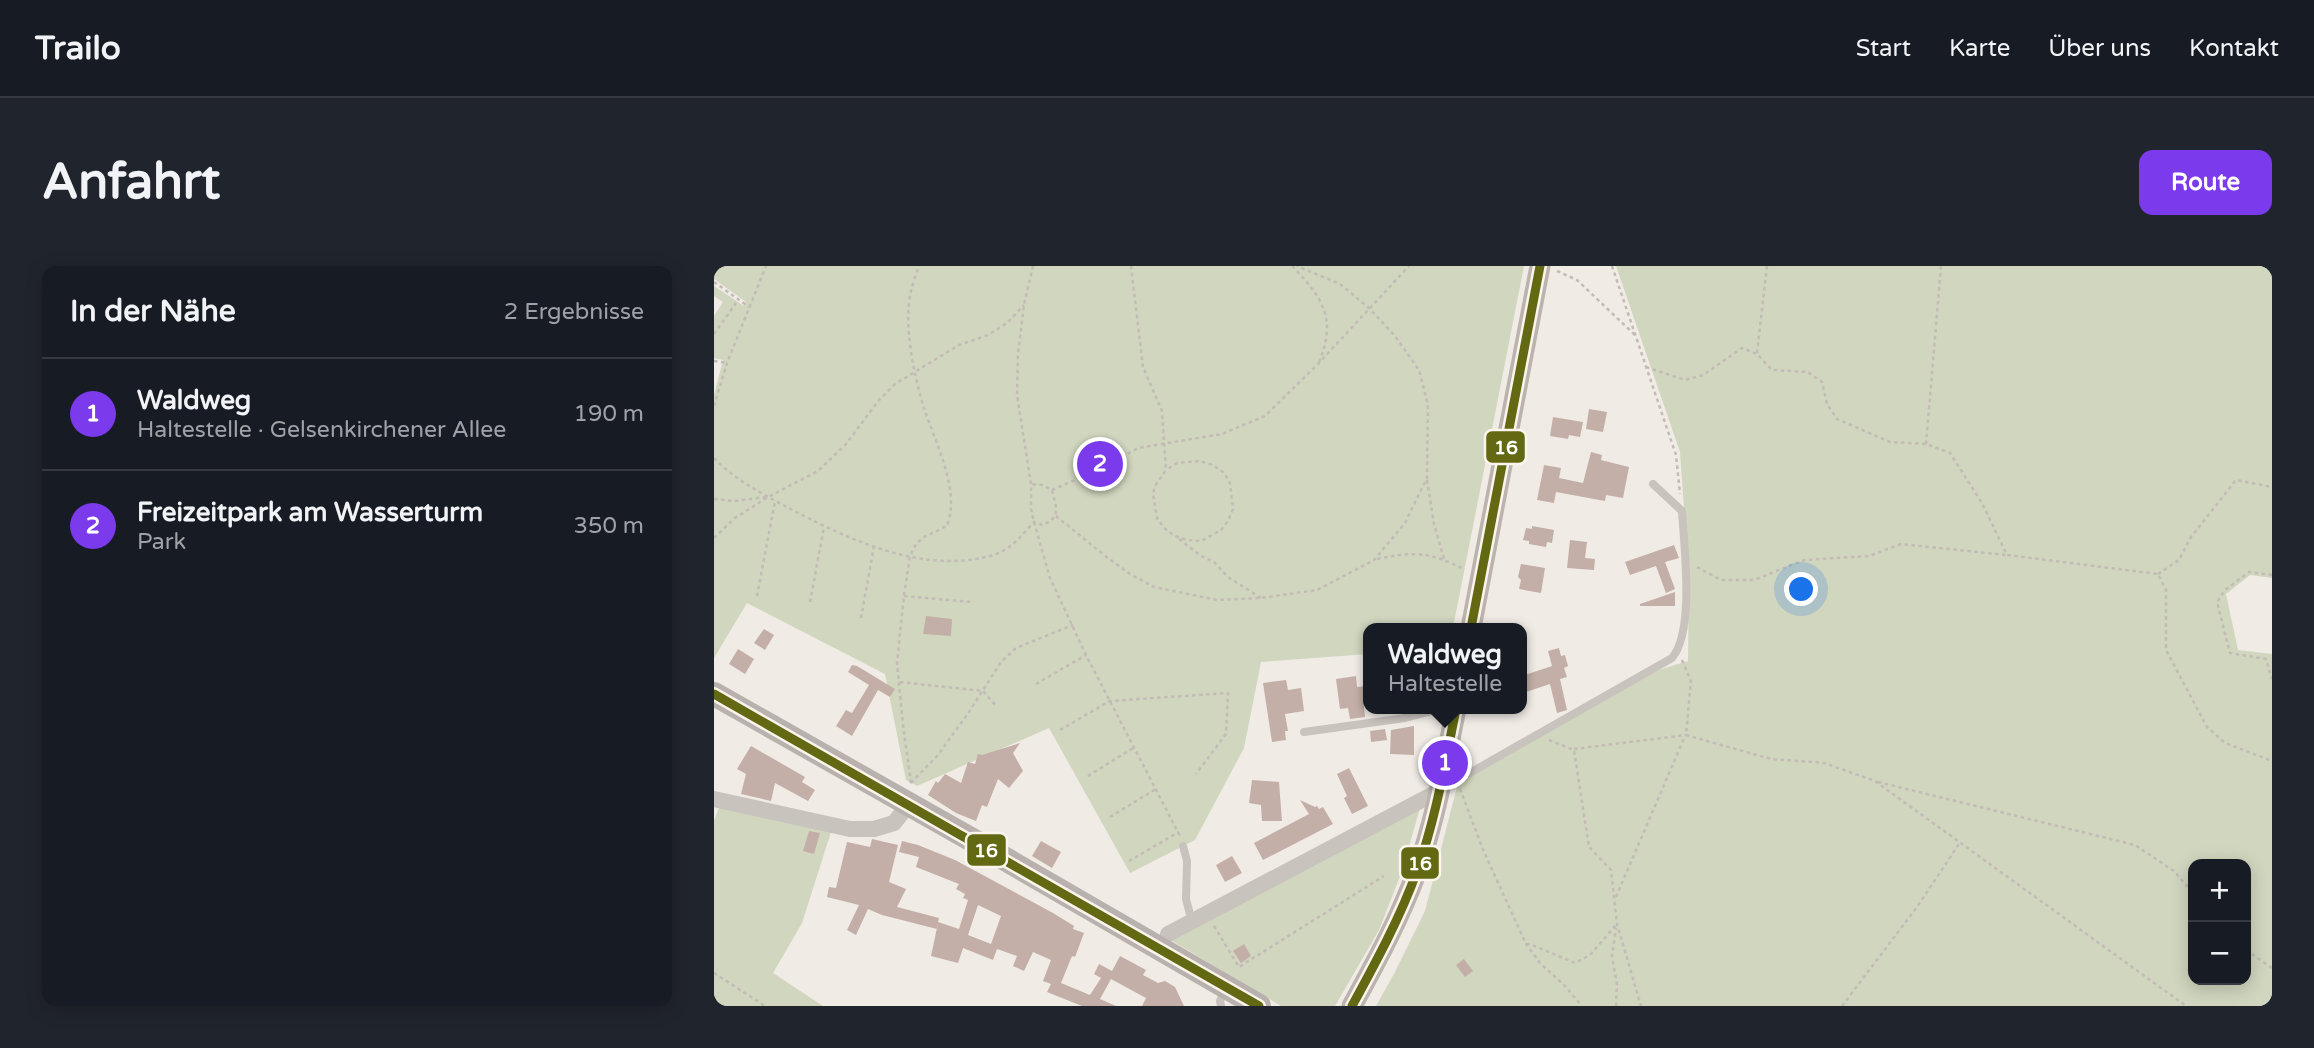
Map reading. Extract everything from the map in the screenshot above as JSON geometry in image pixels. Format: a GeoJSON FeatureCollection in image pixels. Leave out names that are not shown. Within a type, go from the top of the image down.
{"type":"FeatureCollection","features":[{"type":"Feature","properties":{"kind":"main road"},"geometry":{"type":"LineString","coordinates":[[1472,623],[1547,268]]}},
{"type":"Feature","properties":{"kind":"main road"},"geometry":{"type":"LineString","coordinates":[[714,694],[909,804],[1224,997],[1259,1006]]}},
{"type":"Feature","properties":{"kind":"main road"},"geometry":{"type":"LineString","coordinates":[[1352,1006],[1390,936],[1448,785],[1455,714]]}},
{"type":"Feature","properties":{"kind":"street"},"geometry":{"type":"LineString","coordinates":[[1168,934],[1448,785]]}},
{"type":"Feature","properties":{"kind":"street"},"geometry":{"type":"LineString","coordinates":[[714,799],[862,830],[894,823],[909,804]]}},
{"type":"Feature","properties":{"kind":"lane"},"geometry":{"type":"LineString","coordinates":[[1448,785],[1672,657],[1678,650],[1684,636],[1685,561],[1682,511],[1653,484]]}},
{"type":"Feature","properties":{"kind":"lane"},"geometry":{"type":"LineString","coordinates":[[1304,732],[1421,714]]}},
{"type":"Feature","properties":{"kind":"lane"},"geometry":{"type":"LineString","coordinates":[[1183,846],[1187,861],[1186,899],[1199,918]]}},
{"type":"Feature","properties":{"kind":"path"},"geometry":{"type":"LineString","coordinates":[[714,406],[727,363],[766,266]]}},
{"type":"Feature","properties":{"kind":"path"},"geometry":{"type":"LineString","coordinates":[[919,266],[910,294],[909,340],[923,407],[940,453],[950,493],[951,515],[947,526],[916,544],[910,556],[904,595],[897,663],[911,783],[938,755],[1001,662],[1016,648],[1073,625]]}},
{"type":"Feature","properties":{"kind":"path"},"geometry":{"type":"LineString","coordinates":[[1033,266],[1024,305],[1018,354],[1017,396],[1031,484],[1034,522],[1050,578],[1133,748],[1179,832],[1183,846]]}},
{"type":"Feature","properties":{"kind":"path"},"geometry":{"type":"LineString","coordinates":[[1131,266],[1143,367],[1163,411],[1167,470]]}},
{"type":"Feature","properties":{"kind":"path"},"geometry":{"type":"LineString","coordinates":[[1295,266],[1320,300],[1329,326],[1326,346],[1317,365]]}},
{"type":"Feature","properties":{"kind":"path"},"geometry":{"type":"LineString","coordinates":[[1295,266],[1340,284],[1369,308],[1395,336],[1419,370],[1428,405],[1427,478],[1434,524],[1444,559]]}},
{"type":"Feature","properties":{"kind":"path"},"geometry":{"type":"LineString","coordinates":[[1031,484],[1052,490],[1094,472],[1138,447],[1222,434],[1265,416],[1317,365],[1409,266]]}},
{"type":"Feature","properties":{"kind":"path"},"geometry":{"type":"LineString","coordinates":[[1612,266],[1676,455],[1682,511]]}},
{"type":"Feature","properties":{"kind":"path"},"geometry":{"type":"LineString","coordinates":[[1757,354],[1767,266]]}},
{"type":"Feature","properties":{"kind":"path"},"geometry":{"type":"LineString","coordinates":[[1926,444],[1941,266]]}},
{"type":"Feature","properties":{"kind":"path"},"geometry":{"type":"LineString","coordinates":[[1547,268],[1577,280],[1636,337]]}},
{"type":"Feature","properties":{"kind":"path"},"geometry":{"type":"LineString","coordinates":[[714,282],[750,307]]}},
{"type":"Feature","properties":{"kind":"path"},"geometry":{"type":"LineString","coordinates":[[714,334],[736,303]]}},
{"type":"Feature","properties":{"kind":"path"},"geometry":{"type":"LineString","coordinates":[[714,538],[735,518],[768,496],[818,471],[846,444],[879,400],[895,384],[959,345],[988,335],[1007,323],[1024,305]]}},
{"type":"Feature","properties":{"kind":"path"},"geometry":{"type":"LineString","coordinates":[[1646,367],[1685,380],[1703,375],[1742,348],[1757,354],[1772,370],[1808,372],[1822,382],[1827,404],[1837,419],[1890,442],[1926,444],[1950,453],[1982,503],[2007,555]]}},
{"type":"Feature","properties":{"kind":"path"},"geometry":{"type":"LineString","coordinates":[[714,361],[727,363]]}},
{"type":"Feature","properties":{"kind":"path"},"geometry":{"type":"LineString","coordinates":[[714,458],[737,479],[824,527],[910,556],[964,560],[993,555],[1019,539],[1034,522]]}},
{"type":"Feature","properties":{"kind":"path"},"geometry":{"type":"LineString","coordinates":[[1176,537],[1201,541],[1221,530],[1228,521],[1233,509],[1230,483],[1224,473],[1213,465],[1187,461],[1177,463],[1167,470],[1155,486],[1153,505],[1157,519],[1164,528],[1200,556],[1214,562],[1228,577],[1261,598]]}},
{"type":"Feature","properties":{"kind":"path"},"geometry":{"type":"LineString","coordinates":[[1374,560],[1405,523],[1427,478]]}},
{"type":"Feature","properties":{"kind":"path"},"geometry":{"type":"LineString","coordinates":[[1685,561],[1721,580],[1754,580],[1804,560],[1869,556],[1901,544],[2158,574],[2179,560],[2191,537],[2236,480],[2272,487]]}},
{"type":"Feature","properties":{"kind":"path"},"geometry":{"type":"LineString","coordinates":[[1034,522],[1042,525],[1053,521],[1056,516],[1052,490]]}},
{"type":"Feature","properties":{"kind":"path"},"geometry":{"type":"LineString","coordinates":[[714,499],[768,496]]}},
{"type":"Feature","properties":{"kind":"path"},"geometry":{"type":"LineString","coordinates":[[757,596],[775,501]]}},
{"type":"Feature","properties":{"kind":"path"},"geometry":{"type":"LineString","coordinates":[[1056,516],[1112,562],[1154,587],[1217,600],[1261,598],[1317,590],[1374,560],[1417,553],[1444,559],[1467,570]]}},
{"type":"Feature","properties":{"kind":"path"},"geometry":{"type":"LineString","coordinates":[[810,602],[824,527]]}},
{"type":"Feature","properties":{"kind":"path"},"geometry":{"type":"LineString","coordinates":[[861,618],[874,546]]}},
{"type":"Feature","properties":{"kind":"path"},"geometry":{"type":"LineString","coordinates":[[2272,575],[2249,572],[2225,590],[2217,602],[2230,653],[2266,659],[2272,679]]}},
{"type":"Feature","properties":{"kind":"path"},"geometry":{"type":"LineString","coordinates":[[2158,574],[2166,590],[2166,650],[2207,727],[2225,743],[2272,761]]}},
{"type":"Feature","properties":{"kind":"path"},"geometry":{"type":"LineString","coordinates":[[904,595],[971,602]]}},
{"type":"Feature","properties":{"kind":"path"},"geometry":{"type":"LineString","coordinates":[[1614,900],[1686,735],[1691,681],[1678,650]]}},
{"type":"Feature","properties":{"kind":"path"},"geometry":{"type":"LineString","coordinates":[[1036,684],[1086,655]]}},
{"type":"Feature","properties":{"kind":"path"},"geometry":{"type":"LineString","coordinates":[[899,682],[983,691],[997,707]]}},
{"type":"Feature","properties":{"kind":"path"},"geometry":{"type":"LineString","coordinates":[[1060,730],[1110,701],[1228,694],[1226,734],[1196,774]]}},
{"type":"Feature","properties":{"kind":"path"},"geometry":{"type":"LineString","coordinates":[[1534,735],[1574,750],[1686,735],[1771,759],[1824,763],[1875,781],[2135,845],[2174,872],[2188,887]]}},
{"type":"Feature","properties":{"kind":"path"},"geometry":{"type":"LineString","coordinates":[[1088,776],[1133,748]]}},
{"type":"Feature","properties":{"kind":"path"},"geometry":{"type":"LineString","coordinates":[[1574,750],[1589,847],[1611,870],[1617,924],[1641,1006]]}},
{"type":"Feature","properties":{"kind":"path"},"geometry":{"type":"LineString","coordinates":[[1875,781],[2186,1006]]}},
{"type":"Feature","properties":{"kind":"path"},"geometry":{"type":"LineString","coordinates":[[1448,785],[1484,852],[1526,944],[1540,964],[1582,1006]]}},
{"type":"Feature","properties":{"kind":"path"},"geometry":{"type":"LineString","coordinates":[[1110,817],[1156,789]]}},
{"type":"Feature","properties":{"kind":"path"},"geometry":{"type":"LineString","coordinates":[[1129,861],[1179,832]]}},
{"type":"Feature","properties":{"kind":"path"},"geometry":{"type":"LineString","coordinates":[[1842,1006],[1917,907],[1959,844]]}},
{"type":"Feature","properties":{"kind":"path"},"geometry":{"type":"LineString","coordinates":[[1199,918],[1239,967],[1384,876]]}},
{"type":"Feature","properties":{"kind":"path"},"geometry":{"type":"LineString","coordinates":[[1526,944],[1575,963],[1590,956],[1617,924]]}},
{"type":"Feature","properties":{"kind":"path"},"geometry":{"type":"LineString","coordinates":[[1616,1006],[1617,985],[1612,956],[1617,924]]}},
{"type":"Feature","properties":{"kind":"path"},"geometry":{"type":"LineString","coordinates":[[2251,953],[2272,968]]}},
{"type":"Feature","properties":{"kind":"path"},"geometry":{"type":"LineString","coordinates":[[714,973],[765,1006]]}},
{"type":"Feature","properties":{"kind":"green space"},"geometry":{"type":"Polygon","coordinates":[[[714,266],[1524,266],[1454,623],[1363,623],[1363,654],[1261,662],[1244,748],[1195,840],[1130,873],[1049,728],[917,786],[906,780],[885,674],[747,603],[714,658],[714,395],[723,360],[714,358],[714,316],[723,302],[714,296],[714,286],[744,306],[746,302],[714,279],[714,266]]]}},
{"type":"Feature","properties":{"kind":"green space"},"geometry":{"type":"Polygon","coordinates":[[[1616,266],[2272,266],[2272,578],[2250,575],[2226,594],[2238,650],[2272,654],[2272,1006],[1376,1006],[1425,911],[1458,783],[1652,672],[1688,661],[1689,578],[1680,452],[1616,266]]]}},
{"type":"Feature","properties":{"kind":"green space"},"geometry":{"type":"Polygon","coordinates":[[[720,805],[831,832],[802,923],[773,973],[823,1006],[714,1006],[714,821],[720,805]]]}},
{"type":"Feature","properties":{"kind":"green space"},"geometry":{"type":"Polygon","coordinates":[[[1420,808],[1402,871],[1379,930],[1335,1006],[1281,1006],[1169,939],[1420,808]]]}},
{"type":"Feature","properties":{"kind":"building"},"geometry":{"type":"Polygon","coordinates":[[[1589,409],[1607,412],[1603,432],[1586,429],[1589,409]]]}},
{"type":"Feature","properties":{"kind":"building"},"geometry":{"type":"Polygon","coordinates":[[[1553,417],[1583,422],[1580,437],[1569,435],[1568,439],[1550,436],[1553,417]]]}},
{"type":"Feature","properties":{"kind":"building"},"geometry":{"type":"Polygon","coordinates":[[[1591,452],[1602,455],[1601,460],[1629,467],[1623,498],[1606,495],[1605,501],[1556,492],[1554,503],[1537,500],[1544,465],[1561,468],[1559,478],[1583,483],[1591,452]]]}},
{"type":"Feature","properties":{"kind":"building"},"geometry":{"type":"Polygon","coordinates":[[[1532,526],[1554,530],[1552,543],[1547,542],[1546,547],[1523,540],[1526,528],[1532,529],[1532,526]]]}},
{"type":"Feature","properties":{"kind":"building"},"geometry":{"type":"Polygon","coordinates":[[[1570,540],[1587,542],[1585,558],[1595,559],[1594,570],[1567,568],[1570,540]]]}},
{"type":"Feature","properties":{"kind":"building"},"geometry":{"type":"Polygon","coordinates":[[[1674,545],[1679,558],[1665,562],[1675,589],[1666,593],[1656,566],[1630,575],[1625,562],[1674,545]]]}},
{"type":"Feature","properties":{"kind":"building"},"geometry":{"type":"Polygon","coordinates":[[[1521,564],[1545,568],[1541,593],[1519,589],[1521,564]]]}},
{"type":"Feature","properties":{"kind":"building"},"geometry":{"type":"Polygon","coordinates":[[[1675,592],[1675,606],[1640,606],[1640,604],[1675,592]]]}},
{"type":"Feature","properties":{"kind":"building"},"geometry":{"type":"Polygon","coordinates":[[[926,616],[952,619],[951,636],[923,634],[926,616]]]}},
{"type":"Feature","properties":{"kind":"building"},"geometry":{"type":"Polygon","coordinates":[[[764,629],[774,635],[765,650],[754,643],[764,629]]]}},
{"type":"Feature","properties":{"kind":"building"},"geometry":{"type":"Polygon","coordinates":[[[1559,648],[1561,656],[1565,655],[1568,666],[1564,668],[1567,677],[1560,679],[1567,710],[1557,713],[1550,684],[1527,692],[1527,674],[1552,666],[1548,651],[1559,648]]]}},
{"type":"Feature","properties":{"kind":"building"},"geometry":{"type":"Polygon","coordinates":[[[738,649],[754,659],[745,674],[729,664],[738,649]]]}},
{"type":"Feature","properties":{"kind":"building"},"geometry":{"type":"Polygon","coordinates":[[[852,665],[895,689],[890,697],[878,690],[852,736],[836,726],[846,710],[852,713],[869,685],[848,672],[852,665]]]}},
{"type":"Feature","properties":{"kind":"building"},"geometry":{"type":"Polygon","coordinates":[[[1356,676],[1357,687],[1363,686],[1365,717],[1350,719],[1348,708],[1340,709],[1336,679],[1356,676]]]}},
{"type":"Feature","properties":{"kind":"building"},"geometry":{"type":"Polygon","coordinates":[[[1286,680],[1288,690],[1301,688],[1304,711],[1285,714],[1288,731],[1285,731],[1286,740],[1272,742],[1263,683],[1286,680]]]}},
{"type":"Feature","properties":{"kind":"building"},"geometry":{"type":"Polygon","coordinates":[[[1414,726],[1414,755],[1390,754],[1391,730],[1414,726]]]}},
{"type":"Feature","properties":{"kind":"building"},"geometry":{"type":"Polygon","coordinates":[[[1385,729],[1387,740],[1371,742],[1370,731],[1385,729]]]}},
{"type":"Feature","properties":{"kind":"building"},"geometry":{"type":"Polygon","coordinates":[[[1020,743],[1013,753],[1023,771],[1009,788],[998,779],[987,807],[982,805],[976,821],[956,813],[928,795],[936,781],[938,783],[945,774],[961,783],[968,762],[975,764],[978,754],[1020,743]]]}},
{"type":"Feature","properties":{"kind":"building"},"geometry":{"type":"Polygon","coordinates":[[[751,746],[805,777],[802,782],[815,790],[808,801],[775,783],[771,801],[741,794],[746,774],[737,769],[751,746]]]}},
{"type":"Feature","properties":{"kind":"building"},"geometry":{"type":"Polygon","coordinates":[[[1349,768],[1368,806],[1352,814],[1337,774],[1349,768]]]}},
{"type":"Feature","properties":{"kind":"building"},"geometry":{"type":"Polygon","coordinates":[[[1252,780],[1279,782],[1282,821],[1262,821],[1261,805],[1249,803],[1252,780]]]}},
{"type":"Feature","properties":{"kind":"building"},"geometry":{"type":"Polygon","coordinates":[[[1300,800],[1319,809],[1323,807],[1333,824],[1263,860],[1254,843],[1309,814],[1300,800]]]}},
{"type":"Feature","properties":{"kind":"building"},"geometry":{"type":"Polygon","coordinates":[[[809,831],[820,833],[814,854],[803,851],[809,831]]]}},
{"type":"Feature","properties":{"kind":"building"},"geometry":{"type":"Polygon","coordinates":[[[872,839],[898,845],[889,882],[906,889],[897,907],[939,918],[938,922],[959,929],[968,900],[963,898],[965,894],[956,889],[959,884],[916,867],[919,857],[899,852],[902,841],[955,860],[1053,913],[1074,926],[1073,929],[1084,933],[1061,983],[1090,995],[1101,978],[1094,974],[1099,964],[1112,971],[1120,956],[1146,970],[1143,975],[1158,983],[1165,981],[1175,987],[1184,1006],[1142,1006],[1146,998],[1111,979],[1100,999],[1116,1006],[1082,1006],[1047,992],[1051,984],[1043,981],[1051,960],[1033,952],[1024,971],[1013,966],[1017,956],[997,949],[993,960],[963,948],[958,963],[931,956],[937,929],[868,909],[856,935],[847,930],[859,905],[827,897],[829,887],[836,888],[847,842],[870,847],[872,839]],[[978,905],[968,935],[991,944],[1001,916],[978,905]]]}},
{"type":"Feature","properties":{"kind":"building"},"geometry":{"type":"Polygon","coordinates":[[[1041,841],[1061,852],[1052,868],[1032,856],[1041,841]]]}},
{"type":"Feature","properties":{"kind":"building"},"geometry":{"type":"Polygon","coordinates":[[[1232,856],[1242,873],[1225,882],[1216,865],[1232,856]]]}},
{"type":"Feature","properties":{"kind":"building"},"geometry":{"type":"Polygon","coordinates":[[[1244,944],[1251,956],[1241,963],[1233,951],[1244,944]]]}},
{"type":"Feature","properties":{"kind":"building"},"geometry":{"type":"Polygon","coordinates":[[[1464,959],[1473,971],[1465,977],[1456,965],[1464,959]]]}},
{"type":"Feature","properties":{"kind":"transit line","name":"16"},"geometry":{"type":"LineString","coordinates":[[1472,623],[1540,266]]}},
{"type":"Feature","properties":{"kind":"transit line","name":"16"},"geometry":{"type":"LineString","coordinates":[[714,694],[1259,1006]]}},
{"type":"Feature","properties":{"kind":"transit line","name":"16"},"geometry":{"type":"LineString","coordinates":[[1352,1006],[1395,923],[1417,871],[1435,811],[1455,714]]}},
{"type":"Feature","properties":{"kind":"place","name":"Freizeitpark am Wasserturm"},"geometry":{"type":"Point","coordinates":[1100,464]}},
{"type":"Feature","properties":{"kind":"place","name":"Waldweg"},"geometry":{"type":"Point","coordinates":[1445,763]}}]}
